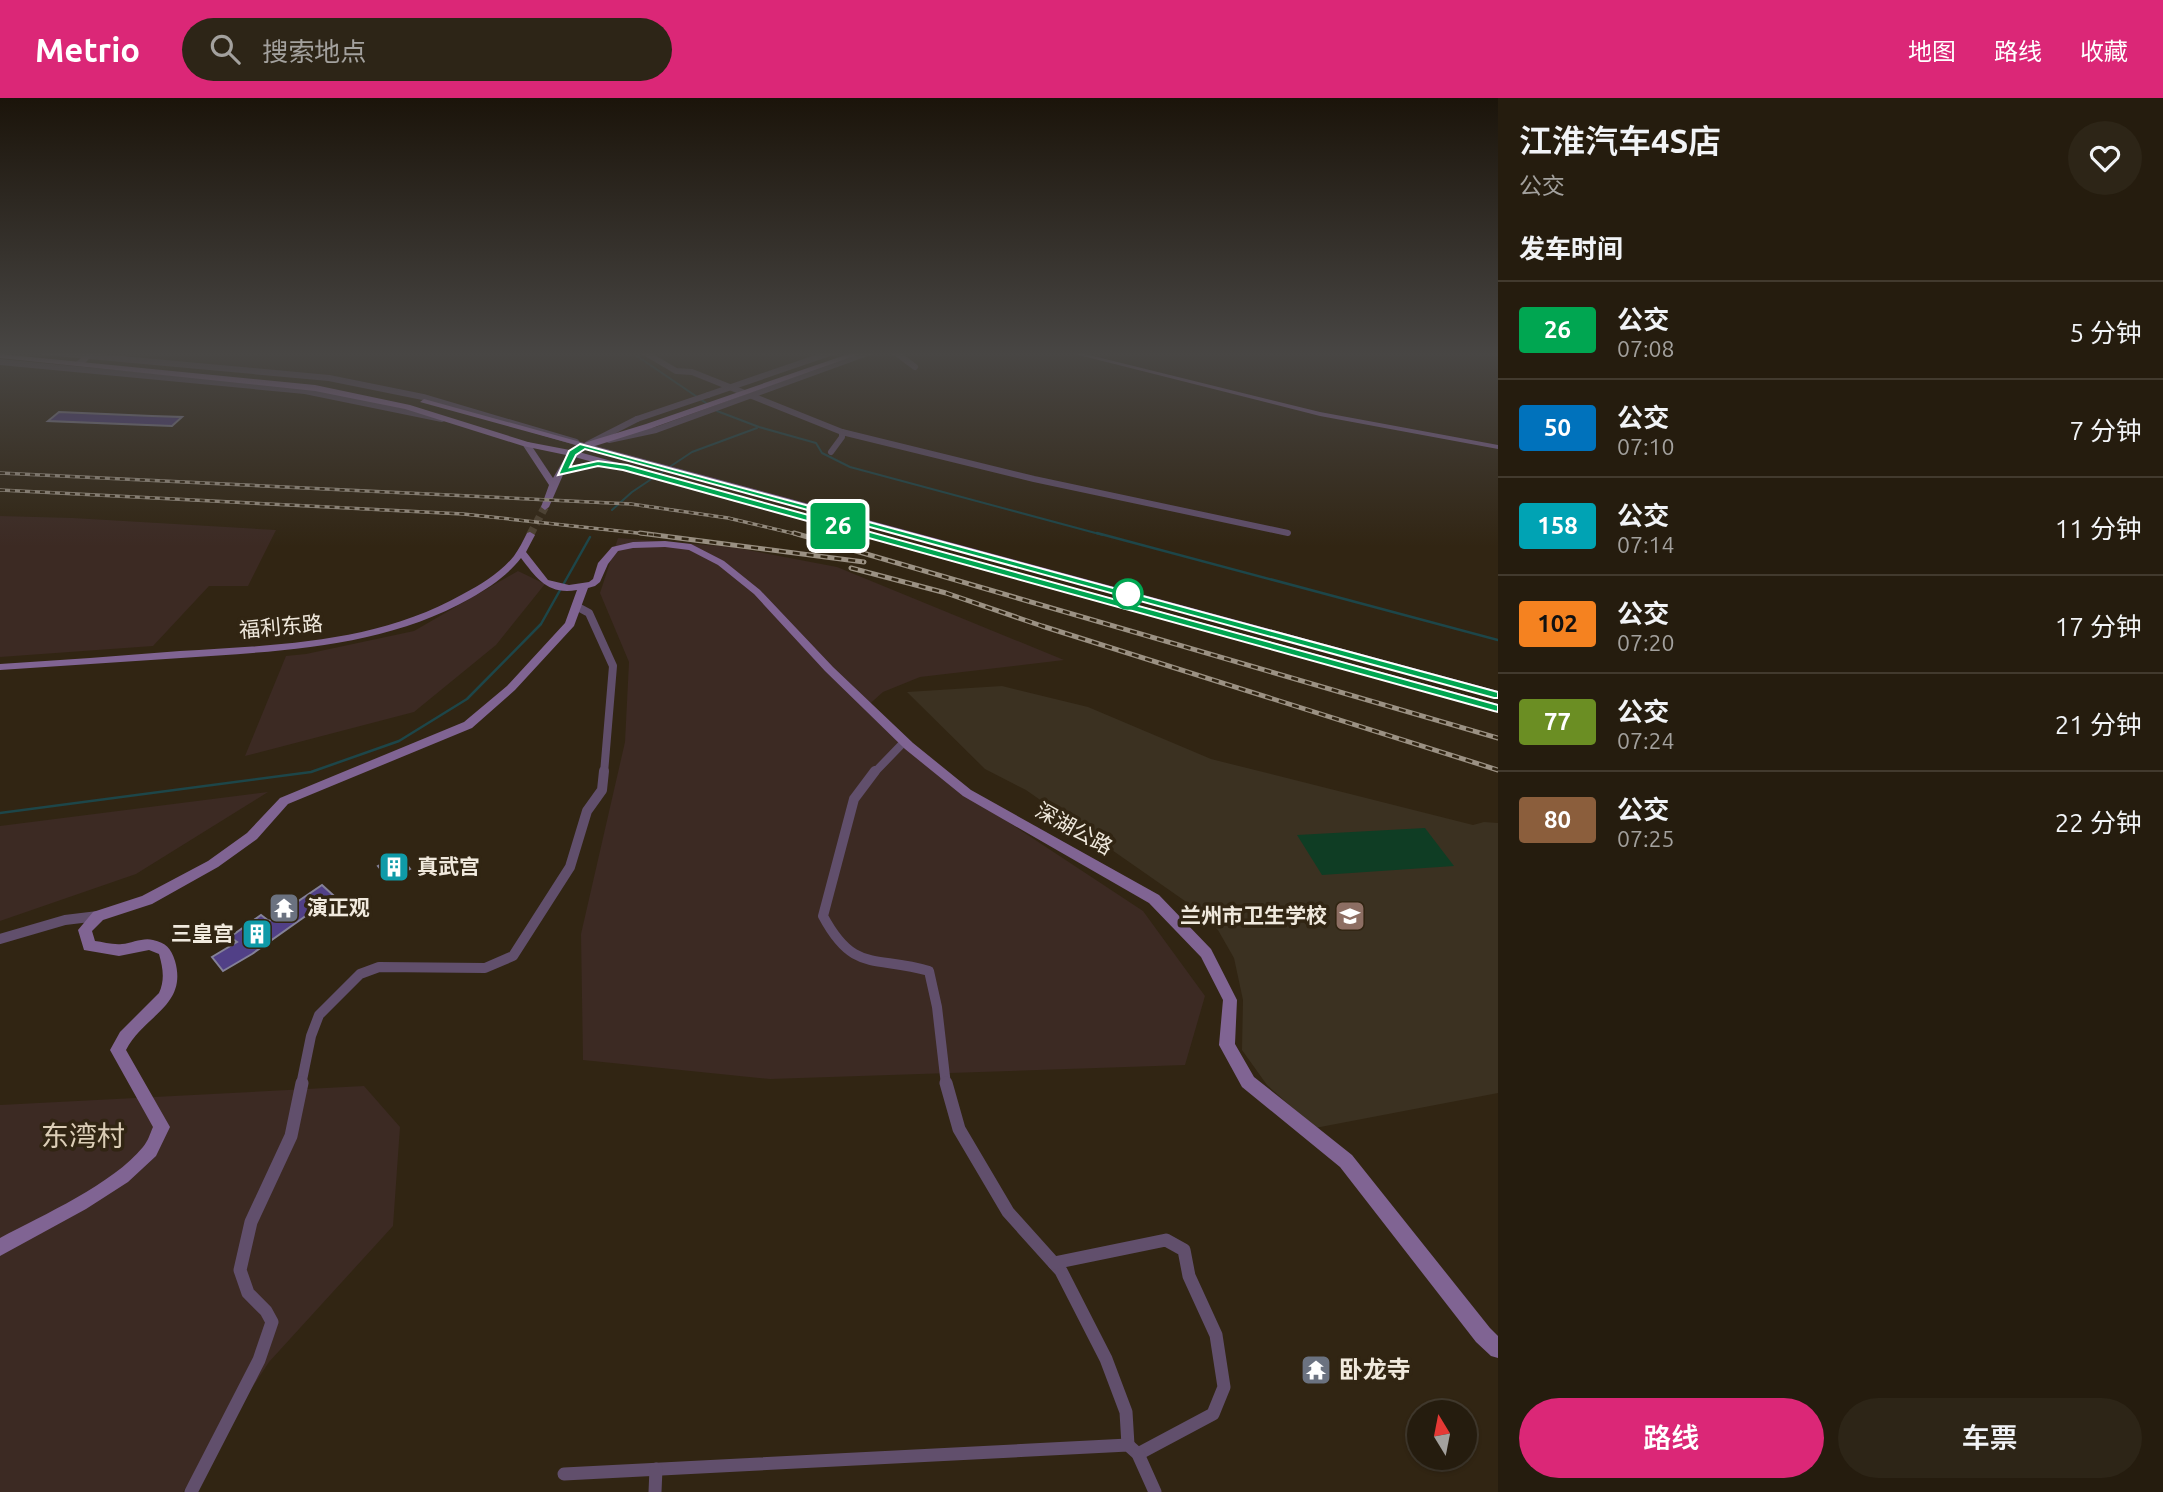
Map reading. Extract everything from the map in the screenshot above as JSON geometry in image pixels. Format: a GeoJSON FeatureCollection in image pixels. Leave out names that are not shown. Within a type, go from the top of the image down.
{"type":"FeatureCollection","features":[{"type":"Feature","properties":{"kind":"main road"},"geometry":{"type":"LineString","coordinates":[[442,417],[526,444],[624,467],[1498,708]]}},
{"type":"Feature","properties":{"kind":"main road"},"geometry":{"type":"LineString","coordinates":[[477,417],[1498,695]]}},
{"type":"Feature","properties":{"kind":"main road"},"geometry":{"type":"LineString","coordinates":[[545,507],[553,485],[572,453],[583,446],[666,417]]}},
{"type":"Feature","properties":{"kind":"main road"},"geometry":{"type":"LineString","coordinates":[[1336,417],[1498,447]]}},
{"type":"Feature","properties":{"kind":"main road"},"geometry":{"type":"LineString","coordinates":[[526,444],[553,485]]}},
{"type":"Feature","properties":{"kind":"main road"},"geometry":{"type":"LineString","coordinates":[[562,473],[584,465],[611,464]]}},
{"type":"Feature","properties":{"kind":"main road","name":"福利东路"},"geometry":{"type":"LineString","coordinates":[[0,667],[300,646],[351,639],[426,618],[465,599],[496,579],[522,553],[530,534]]}},
{"type":"Feature","properties":{"kind":"main road","name":"深湖公路"},"geometry":{"type":"LineString","coordinates":[[576,587],[597,580],[603,563],[615,549],[633,545],[665,544],[691,547],[721,563],[757,592],[829,669],[904,741],[967,793],[1154,899],[1206,953],[1230,1000],[1227,1045],[1248,1082],[1346,1161],[1483,1335],[1498,1349]]}},
{"type":"Feature","properties":{"kind":"main road"},"geometry":{"type":"LineString","coordinates":[[0,1247],[58,1216],[126,1173],[149,1152],[162,1127],[118,1050],[123,1037],[150,1015],[168,994],[172,968],[165,951],[150,944],[119,950],[89,946],[85,930],[98,916],[147,900],[213,863],[251,836],[284,800],[468,725],[511,688],[570,624],[576,606],[576,587],[550,585],[545,582],[522,553]]}},
{"type":"Feature","properties":{"kind":"street"},"geometry":{"type":"LineString","coordinates":[[805,417],[842,432],[1034,479],[1289,533]]}},
{"type":"Feature","properties":{"kind":"street"},"geometry":{"type":"LineString","coordinates":[[831,453],[842,437],[842,432]]}},
{"type":"Feature","properties":{"kind":"street"},"geometry":{"type":"LineString","coordinates":[[191,1492],[260,1360],[272,1322],[266,1311],[248,1293],[240,1270],[251,1222],[291,1136],[311,1036],[318,1015],[360,974],[379,967],[485,968],[513,957],[569,867],[587,811],[602,790],[613,666],[589,612],[576,606]]}},
{"type":"Feature","properties":{"kind":"street"},"geometry":{"type":"LineString","coordinates":[[904,741],[880,765],[854,799],[822,916],[830,933],[852,954],[864,961],[909,964],[929,971],[937,1007],[947,1090],[960,1129],[1008,1212],[1062,1272],[1106,1359],[1126,1412],[1133,1450],[1155,1492]]}},
{"type":"Feature","properties":{"kind":"street"},"geometry":{"type":"LineString","coordinates":[[0,939],[65,920],[98,916]]}},
{"type":"Feature","properties":{"kind":"street"},"geometry":{"type":"LineString","coordinates":[[564,1474],[1133,1450],[1213,1414],[1224,1387],[1216,1335],[1189,1276],[1184,1250],[1166,1240],[1054,1264]]}},
{"type":"Feature","properties":{"kind":"street"},"geometry":{"type":"LineString","coordinates":[[656,1469],[656,1492]]}},
{"type":"Feature","properties":{"kind":"shaded area"},"geometry":{"type":"Polygon","coordinates":[[[0,516],[276,530],[248,586],[209,586],[153,646],[0,657],[0,516]]]}},
{"type":"Feature","properties":{"kind":"shaded area"},"geometry":{"type":"Polygon","coordinates":[[[618,538],[732,547],[837,567],[1064,660],[920,677],[883,692],[864,709],[967,795],[1143,911],[1205,996],[1185,1065],[770,1079],[583,1060],[581,934],[625,742],[629,662],[600,593],[618,538]]]}},
{"type":"Feature","properties":{"kind":"shaded area"},"geometry":{"type":"Polygon","coordinates":[[[518,571],[545,584],[496,645],[414,712],[245,756],[286,656],[414,631],[518,571]]]}},
{"type":"Feature","properties":{"kind":"shaded area","name":"兰州市卫生学校"},"geometry":{"type":"Polygon","coordinates":[[[1002,686],[1088,707],[1211,759],[1473,825],[1484,822],[1498,823],[1498,1093],[1315,1128],[1267,1085],[1242,1050],[1243,1000],[1234,958],[1218,930],[1185,901],[1026,790],[985,769],[907,692],[1002,686]]]}},
{"type":"Feature","properties":{"kind":"shaded area"},"geometry":{"type":"Polygon","coordinates":[[[268,792],[136,874],[0,921],[0,826],[268,792]]]}},
{"type":"Feature","properties":{"kind":"shaded area"},"geometry":{"type":"Polygon","coordinates":[[[364,1086],[400,1127],[393,1226],[269,1362],[183,1492],[0,1492],[0,1105],[364,1086]]]}},
{"type":"Feature","properties":{"kind":"green space"},"geometry":{"type":"Polygon","coordinates":[[[1425,828],[1454,866],[1322,875],[1297,835],[1425,828]]]}},
{"type":"Feature","properties":{"kind":"building"},"geometry":{"type":"Polygon","coordinates":[[[53,417],[182,417],[172,426],[48,421],[53,417]]]}},
{"type":"Feature","properties":{"kind":"building","name":"真武宫"},"geometry":{"type":"Polygon","coordinates":[[[399,855],[410,869],[389,879],[378,866],[399,855]]]}},
{"type":"Feature","properties":{"kind":"building"},"geometry":{"type":"Polygon","coordinates":[[[322,885],[334,896],[252,954],[223,971],[212,957],[237,942],[230,937],[261,915],[269,921],[322,885]]]}},
{"type":"Feature","properties":{"kind":"waterway"},"geometry":{"type":"LineString","coordinates":[[733,417],[816,443],[822,453],[850,467],[1103,535]]}},
{"type":"Feature","properties":{"kind":"waterway"},"geometry":{"type":"LineString","coordinates":[[612,510],[632,492],[692,452],[757,428]]}},
{"type":"Feature","properties":{"kind":"waterway"},"geometry":{"type":"LineString","coordinates":[[1097,533],[1498,640]]}},
{"type":"Feature","properties":{"kind":"waterway"},"geometry":{"type":"LineString","coordinates":[[0,813],[311,772],[399,741],[467,699],[541,624],[590,537]]}},
{"type":"Feature","properties":{"kind":"tunnel"},"geometry":{"type":"LineString","coordinates":[[530,535],[545,507]]}},
{"type":"Feature","properties":{"kind":"railway"},"geometry":{"type":"LineString","coordinates":[[0,473],[631,504],[728,518],[800,535]]}},
{"type":"Feature","properties":{"kind":"railway"},"geometry":{"type":"LineString","coordinates":[[0,490],[463,514],[653,535]]}},
{"type":"Feature","properties":{"kind":"railway"},"geometry":{"type":"LineString","coordinates":[[640,533],[653,535]]}},
{"type":"Feature","properties":{"kind":"railway"},"geometry":{"type":"LineString","coordinates":[[794,533],[1498,738]]}},
{"type":"Feature","properties":{"kind":"railway"},"geometry":{"type":"LineString","coordinates":[[653,535],[864,562]]}},
{"type":"Feature","properties":{"kind":"railway"},"geometry":{"type":"LineString","coordinates":[[851,568],[946,593],[1042,626],[1498,770]]}},
{"type":"Feature","properties":{"kind":"bus line","name":"26"},"geometry":{"type":"LineString","coordinates":[[1498,695],[583,446],[572,453],[562,473],[572,468],[598,463],[624,467],[1498,708]]}},
{"type":"Feature","properties":{"kind":"place","name":"真武宫"},"geometry":{"type":"Point","coordinates":[394,867]}},
{"type":"Feature","properties":{"kind":"place","name":"演正观"},"geometry":{"type":"Point","coordinates":[284,908]}},
{"type":"Feature","properties":{"kind":"place","name":"兰州市卫生学校"},"geometry":{"type":"Point","coordinates":[1350,916]}},
{"type":"Feature","properties":{"kind":"place","name":"三皇宫"},"geometry":{"type":"Point","coordinates":[257,934]}},
{"type":"Feature","properties":{"kind":"place","name":"卧龙寺"},"geometry":{"type":"Point","coordinates":[1316,1370]}},
{"type":"Feature","properties":{"kind":"district","name":"东湾村"},"geometry":{"type":"Point","coordinates":[83,1136]}}]}
